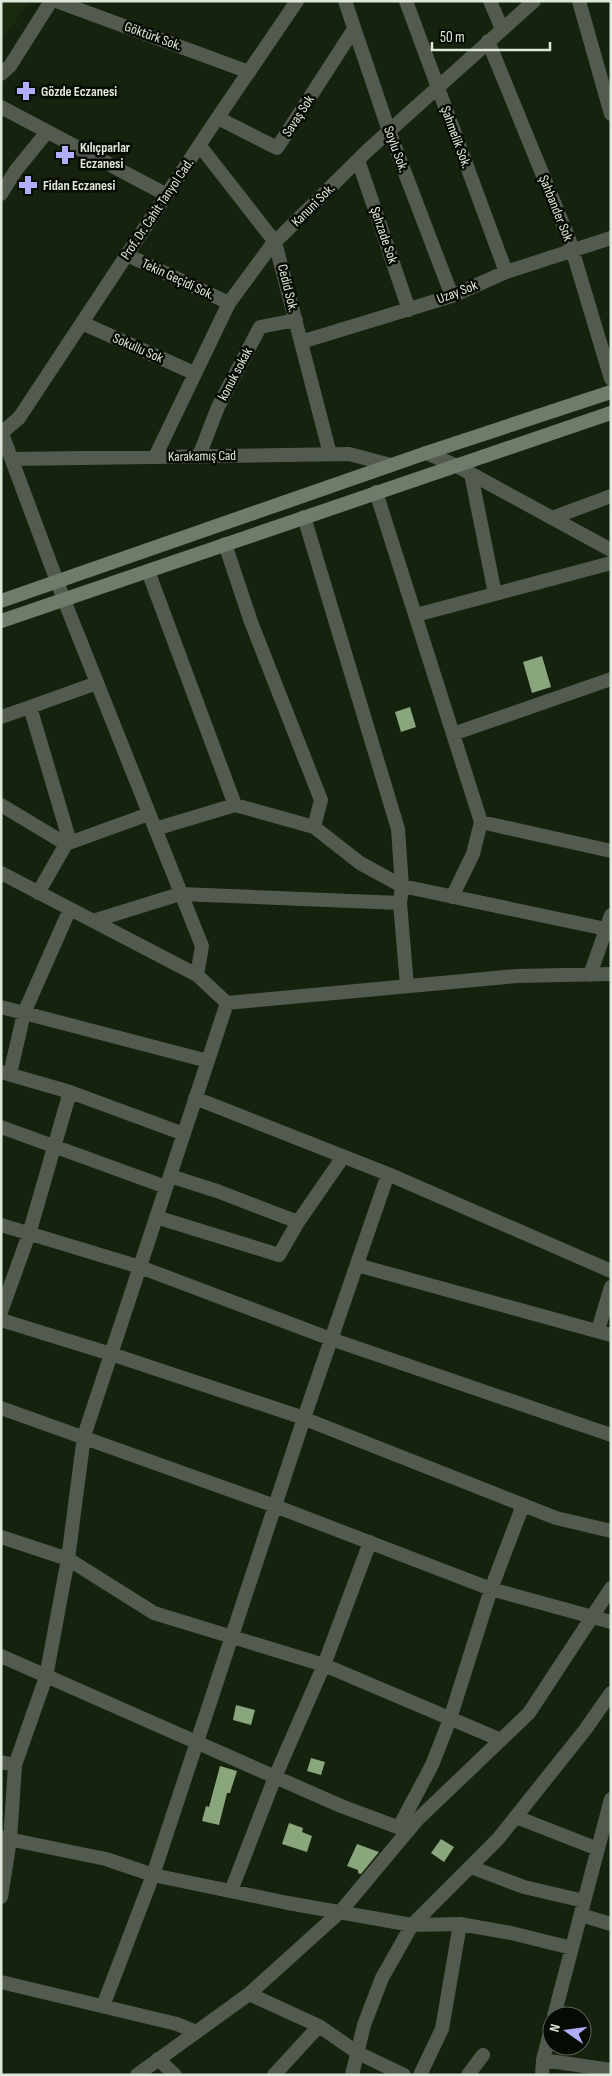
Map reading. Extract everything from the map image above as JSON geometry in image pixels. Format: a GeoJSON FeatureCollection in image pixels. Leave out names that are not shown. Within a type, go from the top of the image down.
{"type":"FeatureCollection","features":[{"type":"Feature","properties":{"kind":"main road"},"geometry":{"type":"LineString","coordinates":[[1,601],[426,453],[611,392]]}},
{"type":"Feature","properties":{"kind":"main road"},"geometry":{"type":"LineString","coordinates":[[1,621],[611,413]]}},
{"type":"Feature","properties":{"kind":"street"},"geometry":{"type":"LineString","coordinates":[[1,74],[10,66],[51,1]]}},
{"type":"Feature","properties":{"kind":"street","name":"Göktürk Sok."},"geometry":{"type":"LineString","coordinates":[[56,1],[249,72]]}},
{"type":"Feature","properties":{"kind":"street","name":"Prof. Dr. Cahit Tanyol Cad."},"geometry":{"type":"LineString","coordinates":[[1,432],[19,418],[167,194],[298,1]]}},
{"type":"Feature","properties":{"kind":"street","name":"Soylu Sok."},"geometry":{"type":"LineString","coordinates":[[344,1],[389,131],[452,296]]}},
{"type":"Feature","properties":{"kind":"street","name":"Şahmelik Sok."},"geometry":{"type":"LineString","coordinates":[[406,1],[506,272]]}},
{"type":"Feature","properties":{"kind":"street"},"geometry":{"type":"LineString","coordinates":[[490,1],[502,29]]}},
{"type":"Feature","properties":{"kind":"street","name":"Kanuni Sok."},"geometry":{"type":"LineString","coordinates":[[156,457],[194,373],[229,303],[276,242],[389,131],[534,1]]}},
{"type":"Feature","properties":{"kind":"street"},"geometry":{"type":"LineString","coordinates":[[579,1],[605,72],[611,114]]}},
{"type":"Feature","properties":{"kind":"street","name":"Savaş Sok"},"geometry":{"type":"LineString","coordinates":[[218,118],[277,148],[354,29]]}},
{"type":"Feature","properties":{"kind":"street","name":"Şahbander Sok"},"geometry":{"type":"LineString","coordinates":[[488,41],[573,251],[611,379]]}},
{"type":"Feature","properties":{"kind":"street"},"geometry":{"type":"LineString","coordinates":[[1,107],[167,194]]}},
{"type":"Feature","properties":{"kind":"street"},"geometry":{"type":"LineString","coordinates":[[1,194],[16,170],[47,132]]}},
{"type":"Feature","properties":{"kind":"street","name":"Cedid Sok."},"geometry":{"type":"LineString","coordinates":[[200,146],[276,242],[330,454]]}},
{"type":"Feature","properties":{"kind":"street","name":"Şehzade Sok"},"geometry":{"type":"LineString","coordinates":[[358,160],[409,310]]}},
{"type":"Feature","properties":{"kind":"street","name":"Uzay Sok"},"geometry":{"type":"LineString","coordinates":[[301,342],[452,296],[506,272],[611,238]]}},
{"type":"Feature","properties":{"kind":"street","name":"Tekin Geçidi Sok."},"geometry":{"type":"LineString","coordinates":[[127,255],[229,303]]}},
{"type":"Feature","properties":{"kind":"street","name":"konuk sokak"},"geometry":{"type":"LineString","coordinates":[[199,456],[218,407],[260,327],[296,320]]}},
{"type":"Feature","properties":{"kind":"street","name":"Sokullu Sok"},"geometry":{"type":"LineString","coordinates":[[82,323],[194,373]]}},
{"type":"Feature","properties":{"kind":"street"},"geometry":{"type":"LineString","coordinates":[[1,432],[64,600],[202,946],[197,975]]}},
{"type":"Feature","properties":{"kind":"street"},"geometry":{"type":"LineString","coordinates":[[426,453],[455,465],[611,550]]}},
{"type":"Feature","properties":{"kind":"street","name":"Karakamış Cad"},"geometry":{"type":"LineString","coordinates":[[12,459],[349,454],[392,465]]}},
{"type":"Feature","properties":{"kind":"street"},"geometry":{"type":"LineString","coordinates":[[471,474],[495,594]]}},
{"type":"Feature","properties":{"kind":"street"},"geometry":{"type":"LineString","coordinates":[[376,492],[481,822],[473,854],[452,897]]}},
{"type":"Feature","properties":{"kind":"street"},"geometry":{"type":"LineString","coordinates":[[552,518],[611,496]]}},
{"type":"Feature","properties":{"kind":"street"},"geometry":{"type":"LineString","coordinates":[[304,517],[398,829],[402,886],[400,903],[407,986]]}},
{"type":"Feature","properties":{"kind":"street"},"geometry":{"type":"LineString","coordinates":[[226,544],[251,622],[321,800],[314,827]]}},
{"type":"Feature","properties":{"kind":"street"},"geometry":{"type":"LineString","coordinates":[[416,615],[611,563]]}},
{"type":"Feature","properties":{"kind":"street"},"geometry":{"type":"LineString","coordinates":[[148,571],[234,805]]}},
{"type":"Feature","properties":{"kind":"street"},"geometry":{"type":"LineString","coordinates":[[453,734],[611,679]]}},
{"type":"Feature","properties":{"kind":"street"},"geometry":{"type":"LineString","coordinates":[[1,717],[97,683]]}},
{"type":"Feature","properties":{"kind":"street"},"geometry":{"type":"LineString","coordinates":[[30,707],[68,843]]}},
{"type":"Feature","properties":{"kind":"street"},"geometry":{"type":"LineString","coordinates":[[1,805],[68,843]]}},
{"type":"Feature","properties":{"kind":"street"},"geometry":{"type":"LineString","coordinates":[[156,829],[234,805],[314,827],[360,863],[402,886],[452,897],[608,922],[590,974]]}},
{"type":"Feature","properties":{"kind":"street"},"geometry":{"type":"LineString","coordinates":[[38,893],[68,843],[149,814]]}},
{"type":"Feature","properties":{"kind":"street"},"geometry":{"type":"LineString","coordinates":[[481,822],[611,851]]}},
{"type":"Feature","properties":{"kind":"street"},"geometry":{"type":"LineString","coordinates":[[1,873],[197,975],[227,1003],[517,976],[611,974]]}},
{"type":"Feature","properties":{"kind":"street"},"geometry":{"type":"LineString","coordinates":[[93,921],[180,894],[400,903]]}},
{"type":"Feature","properties":{"kind":"street"},"geometry":{"type":"LineString","coordinates":[[70,909],[24,1013],[5,1073],[70,1092],[184,1134]]}},
{"type":"Feature","properties":{"kind":"street"},"geometry":{"type":"LineString","coordinates":[[1,1897],[15,1765],[46,1677],[68,1559],[84,1436],[227,1003]]}},
{"type":"Feature","properties":{"kind":"street"},"geometry":{"type":"LineString","coordinates":[[1,1007],[208,1061]]}},
{"type":"Feature","properties":{"kind":"street"},"geometry":{"type":"LineString","coordinates":[[1,1312],[29,1234],[70,1092]]}},
{"type":"Feature","properties":{"kind":"street"},"geometry":{"type":"LineString","coordinates":[[195,1098],[388,1174],[611,1270]]}},
{"type":"Feature","properties":{"kind":"street"},"geometry":{"type":"LineString","coordinates":[[1,1127],[168,1181],[217,1191],[298,1222]]}},
{"type":"Feature","properties":{"kind":"street"},"geometry":{"type":"LineString","coordinates":[[156,1217],[279,1255],[298,1222],[343,1156]]}},
{"type":"Feature","properties":{"kind":"street"},"geometry":{"type":"LineString","coordinates":[[103,2006],[153,1875],[304,1418],[388,1174]]}},
{"type":"Feature","properties":{"kind":"street"},"geometry":{"type":"LineString","coordinates":[[1,1225],[140,1266],[331,1339],[611,1435]]}},
{"type":"Feature","properties":{"kind":"street"},"geometry":{"type":"LineString","coordinates":[[357,1265],[604,1332],[611,1286]]}},
{"type":"Feature","properties":{"kind":"street"},"geometry":{"type":"LineString","coordinates":[[1,1320],[111,1354],[304,1418],[556,1518],[611,1531]]}},
{"type":"Feature","properties":{"kind":"street"},"geometry":{"type":"LineString","coordinates":[[1,1408],[84,1436],[275,1506],[491,1589],[611,1622]]}},
{"type":"Feature","properties":{"kind":"street"},"geometry":{"type":"LineString","coordinates":[[403,1829],[432,1765],[450,1719],[491,1589],[523,1505]]}},
{"type":"Feature","properties":{"kind":"street"},"geometry":{"type":"LineString","coordinates":[[1,1537],[68,1559],[154,1613],[324,1665],[501,1740]]}},
{"type":"Feature","properties":{"kind":"street"},"geometry":{"type":"LineString","coordinates":[[231,1891],[276,1777],[324,1665],[370,1542]]}},
{"type":"Feature","properties":{"kind":"street"},"geometry":{"type":"LineString","coordinates":[[137,2075],[248,1994],[341,1911],[403,1829],[529,1713],[611,1588]]}},
{"type":"Feature","properties":{"kind":"street"},"geometry":{"type":"LineString","coordinates":[[1,1656],[341,1806],[403,1829]]}},
{"type":"Feature","properties":{"kind":"street"},"geometry":{"type":"LineString","coordinates":[[352,2075],[364,2025],[382,1978],[412,1925],[498,1839],[585,1730],[611,1693]]}},
{"type":"Feature","properties":{"kind":"street"},"geometry":{"type":"LineString","coordinates":[[1,1762],[15,1765]]}},
{"type":"Feature","properties":{"kind":"street"},"geometry":{"type":"LineString","coordinates":[[557,2006],[611,1799]]}},
{"type":"Feature","properties":{"kind":"street"},"geometry":{"type":"LineString","coordinates":[[516,1817],[598,1849]]}},
{"type":"Feature","properties":{"kind":"street"},"geometry":{"type":"LineString","coordinates":[[6,1839],[106,1859],[153,1875],[288,1903],[412,1925],[460,1924],[511,1933],[572,1948]]}},
{"type":"Feature","properties":{"kind":"street"},"geometry":{"type":"LineString","coordinates":[[471,1867],[583,1908],[611,1924]]}},
{"type":"Feature","properties":{"kind":"street"},"geometry":{"type":"LineString","coordinates":[[420,2075],[442,2028],[460,1924]]}},
{"type":"Feature","properties":{"kind":"street"},"geometry":{"type":"LineString","coordinates":[[1,1982],[178,2024],[196,2032]]}},
{"type":"Feature","properties":{"kind":"street"},"geometry":{"type":"LineString","coordinates":[[248,1994],[319,2026],[358,2053],[404,2075]]}},
{"type":"Feature","properties":{"kind":"street"},"geometry":{"type":"LineString","coordinates":[[274,2075],[319,2026]]}},
{"type":"Feature","properties":{"kind":"street"},"geometry":{"type":"LineString","coordinates":[[468,2075],[483,2055]]}},
{"type":"Feature","properties":{"kind":"street"},"geometry":{"type":"LineString","coordinates":[[542,2075],[544,2056]]}},
{"type":"Feature","properties":{"kind":"street"},"geometry":{"type":"LineString","coordinates":[[158,2059],[175,2075]]}},
{"type":"Feature","properties":{"kind":"street"},"geometry":{"type":"LineString","coordinates":[[543,2060],[611,2070]]}},
{"type":"Feature","properties":{"kind":"shaded area"},"geometry":{"type":"Polygon","coordinates":[[[1,1],[30,1],[1,41],[1,1]]]}},
{"type":"Feature","properties":{"kind":"building"},"geometry":{"type":"Polygon","coordinates":[[[542,656],[551,687],[532,693],[523,662],[542,656]]]}},
{"type":"Feature","properties":{"kind":"building"},"geometry":{"type":"Polygon","coordinates":[[[410,707],[416,727],[401,732],[395,712],[410,707]]]}},
{"type":"Feature","properties":{"kind":"building"},"geometry":{"type":"Polygon","coordinates":[[[236,1705],[255,1710],[251,1725],[233,1720],[236,1705]]]}},
{"type":"Feature","properties":{"kind":"building"},"geometry":{"type":"Polygon","coordinates":[[[311,1758],[325,1762],[321,1775],[307,1771],[311,1758]]]}},
{"type":"Feature","properties":{"kind":"building"},"geometry":{"type":"Polygon","coordinates":[[[220,1766],[237,1771],[230,1793],[227,1793],[219,1825],[202,1821],[206,1806],[209,1807],[220,1766]]]}},
{"type":"Feature","properties":{"kind":"building"},"geometry":{"type":"Polygon","coordinates":[[[289,1823],[303,1828],[302,1832],[312,1836],[307,1852],[282,1844],[289,1823]]]}},
{"type":"Feature","properties":{"kind":"building"},"geometry":{"type":"Polygon","coordinates":[[[441,1839],[454,1847],[444,1862],[431,1853],[441,1839]]]}},
{"type":"Feature","properties":{"kind":"building"},"geometry":{"type":"Polygon","coordinates":[[[357,1844],[379,1852],[361,1874],[358,1873],[358,1870],[347,1866],[357,1844]]]}},
{"type":"Feature","properties":{"kind":"place","name":"Gözde Eczanesi"},"geometry":{"type":"Point","coordinates":[26,91]}},
{"type":"Feature","properties":{"kind":"place","name":"Kılıçparlar Eczanesi"},"geometry":{"type":"Point","coordinates":[65,155]}},
{"type":"Feature","properties":{"kind":"place","name":"Fidan Eczanesi"},"geometry":{"type":"Point","coordinates":[28,185]}}]}
